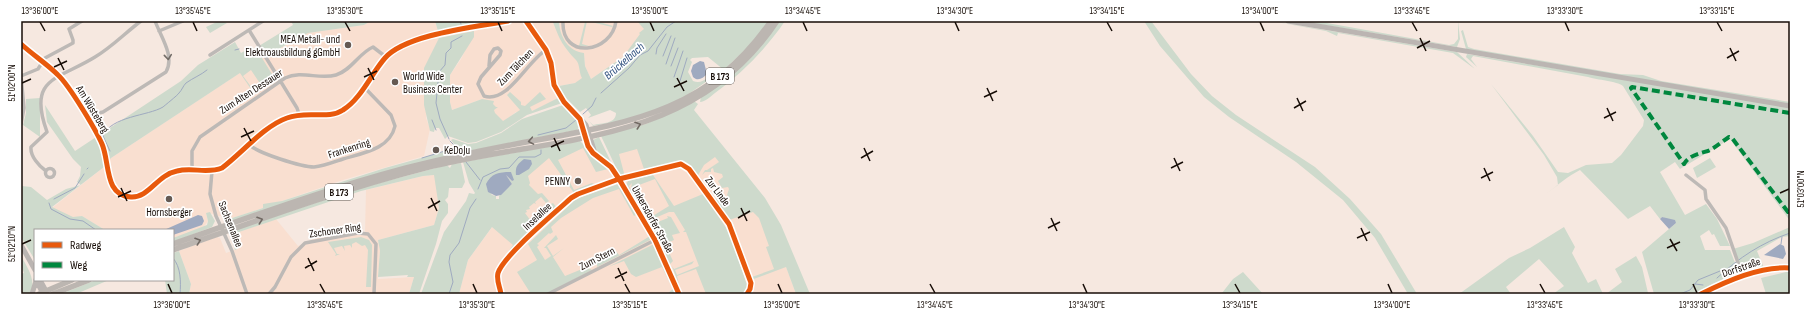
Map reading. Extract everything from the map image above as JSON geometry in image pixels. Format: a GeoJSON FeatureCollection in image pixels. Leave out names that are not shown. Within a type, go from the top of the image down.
{"type":"FeatureCollection","features":[{"type":"Feature","properties":{"kind":"main road","name":"Unkersdorfer Straße"},"geometry":{"type":"LineString","coordinates":[[526,21],[546,50],[551,63],[554,85],[564,102],[577,115],[593,153],[611,167],[655,240],[679,294]]}},
{"type":"Feature","properties":{"kind":"main road","name":"B 173"},"geometry":{"type":"LineString","coordinates":[[586,134],[633,120],[674,105],[695,93],[732,66],[754,43],[771,21]]}},
{"type":"Feature","properties":{"kind":"main road","name":"B 173"},"geometry":{"type":"LineString","coordinates":[[174,244],[222,230],[351,188],[457,159],[641,124],[666,114],[696,98],[724,79],[744,61],[777,21]]}},
{"type":"Feature","properties":{"kind":"main road"},"geometry":{"type":"LineString","coordinates":[[1288,21],[1790,106]]}},
{"type":"Feature","properties":{"kind":"main road","name":"B 173"},"geometry":{"type":"LineString","coordinates":[[174,250],[222,230]]}},
{"type":"Feature","properties":{"kind":"main road"},"geometry":{"type":"LineString","coordinates":[[21,245],[34,268]]}},
{"type":"Feature","properties":{"kind":"main road"},"geometry":{"type":"LineString","coordinates":[[30,262],[34,273]]}},
{"type":"Feature","properties":{"kind":"main road"},"geometry":{"type":"LineString","coordinates":[[32,294],[36,281]]}},
{"type":"Feature","properties":{"kind":"main road"},"geometry":{"type":"LineString","coordinates":[[37,281],[43,293]]}},
{"type":"Feature","properties":{"kind":"main road"},"geometry":{"type":"LineString","coordinates":[[40,281],[43,293]]}},
{"type":"Feature","properties":{"kind":"main road"},"geometry":{"type":"LineString","coordinates":[[43,293],[70,281]]}},
{"type":"Feature","properties":{"kind":"main road"},"geometry":{"type":"LineString","coordinates":[[54,294],[86,281]]}},
{"type":"Feature","properties":{"kind":"street"},"geometry":{"type":"LineString","coordinates":[[21,124],[24,108],[21,76],[38,69],[45,58],[73,43],[74,40],[69,29],[82,21]]}},
{"type":"Feature","properties":{"kind":"street"},"geometry":{"type":"LineString","coordinates":[[46,171],[33,156],[31,150],[31,147],[47,132],[41,115],[42,91],[48,83],[58,75],[97,56],[141,21]]}},
{"type":"Feature","properties":{"kind":"street"},"geometry":{"type":"LineString","coordinates":[[86,116],[103,112],[166,72],[170,56],[155,21]]}},
{"type":"Feature","properties":{"kind":"street"},"geometry":{"type":"LineString","coordinates":[[159,31],[183,21]]}},
{"type":"Feature","properties":{"kind":"street"},"geometry":{"type":"LineString","coordinates":[[210,55],[263,21]]}},
{"type":"Feature","properties":{"kind":"street"},"geometry":{"type":"LineString","coordinates":[[212,171],[222,168],[277,123],[299,114],[326,115],[338,113],[348,106],[386,57],[401,45],[418,38],[508,21]]}},
{"type":"Feature","properties":{"kind":"street"},"geometry":{"type":"LineString","coordinates":[[563,21],[564,31],[570,42],[577,48],[586,49],[597,45],[606,39],[614,28],[616,21]]}},
{"type":"Feature","properties":{"kind":"street"},"geometry":{"type":"LineString","coordinates":[[249,30],[297,108],[299,114]]}},
{"type":"Feature","properties":{"kind":"street","name":"Am Wüsteberg"},"geometry":{"type":"LineString","coordinates":[[21,44],[58,75],[86,116],[99,137],[105,151],[111,184],[121,195],[139,197],[146,193],[165,176],[178,170],[212,171]]}},
{"type":"Feature","properties":{"kind":"street","name":"Zum Alten Dessauer"},"geometry":{"type":"LineString","coordinates":[[192,170],[192,151],[200,137],[280,81],[289,76],[300,74],[327,76],[336,75],[347,69],[373,47],[386,57]]}},
{"type":"Feature","properties":{"kind":"street","name":"Zum Tälchen"},"geometry":{"type":"LineString","coordinates":[[490,66],[490,55],[494,49],[498,48],[501,51],[500,55],[490,66],[478,84],[484,96],[490,98],[503,93],[537,57],[546,50]]}},
{"type":"Feature","properties":{"kind":"street","name":"Frankenring"},"geometry":{"type":"LineString","coordinates":[[250,145],[253,149],[312,167],[375,149],[390,137],[395,126],[391,115],[364,87]]}},
{"type":"Feature","properties":{"kind":"street","name":"Zur Linde"},"geometry":{"type":"LineString","coordinates":[[619,180],[680,164],[689,169],[729,224],[750,283],[750,289],[747,294]]}},
{"type":"Feature","properties":{"kind":"street","name":"Sachsenallee"},"geometry":{"type":"LineString","coordinates":[[212,171],[210,194],[216,216],[247,294]]}},
{"type":"Feature","properties":{"kind":"street"},"geometry":{"type":"LineString","coordinates":[[1686,175],[1704,188],[1706,199],[1726,228],[1743,277]]}},
{"type":"Feature","properties":{"kind":"street","name":"Inselallee"},"geometry":{"type":"LineString","coordinates":[[501,294],[498,275],[500,269],[518,248],[574,196],[619,180]]}},
{"type":"Feature","properties":{"kind":"street","name":"Zschoner Ring"},"geometry":{"type":"LineString","coordinates":[[268,294],[275,287],[291,256],[305,243],[358,233],[368,234],[376,244],[374,294]]}},
{"type":"Feature","properties":{"kind":"street","name":"Zum Stern"},"geometry":{"type":"LineString","coordinates":[[548,294],[655,240]]}},
{"type":"Feature","properties":{"kind":"street","name":"Dorfstraße"},"geometry":{"type":"LineString","coordinates":[[1701,294],[1743,277],[1772,268],[1790,268]]}},
{"type":"Feature","properties":{"kind":"shaded area"},"geometry":{"type":"Polygon","coordinates":[[[371,21],[435,21],[438,31],[485,21],[653,21],[623,57],[591,79],[585,66],[584,53],[581,53],[586,81],[559,86],[564,96],[532,111],[516,112],[498,126],[486,101],[482,99],[452,110],[450,102],[450,75],[461,59],[474,32],[439,38],[426,118],[430,129],[424,156],[343,180],[282,201],[263,205],[263,208],[229,219],[225,215],[214,217],[213,214],[206,213],[208,221],[203,228],[174,238],[174,229],[103,229],[82,216],[73,218],[52,208],[104,167],[111,158],[264,57],[308,33],[364,25],[371,21]]]}},
{"type":"Feature","properties":{"kind":"shaded area"},"geometry":{"type":"Polygon","coordinates":[[[578,142],[608,169],[615,165],[609,150],[639,143],[689,167],[716,155],[753,205],[786,267],[796,294],[459,294],[468,260],[496,222],[491,217],[539,162],[578,142]]]}},
{"type":"Feature","properties":{"kind":"shaded area"},"geometry":{"type":"Polygon","coordinates":[[[435,175],[439,208],[434,225],[378,240],[380,251],[378,279],[414,277],[409,294],[189,294],[191,284],[179,251],[217,237],[220,238],[226,253],[237,249],[232,237],[233,234],[276,219],[298,246],[316,238],[365,232],[366,190],[423,176],[435,175]]]}},
{"type":"Feature","properties":{"kind":"green space"},"geometry":{"type":"Polygon","coordinates":[[[219,21],[227,23],[210,33],[206,27],[219,21]]]}},
{"type":"Feature","properties":{"kind":"green space"},"geometry":{"type":"Polygon","coordinates":[[[291,21],[371,21],[364,25],[308,33],[262,58],[275,79],[274,81],[263,88],[251,70],[243,76],[252,88],[251,89],[240,73],[111,158],[104,167],[81,185],[77,182],[80,176],[81,167],[73,159],[47,122],[45,105],[75,151],[181,81],[198,65],[235,42],[241,53],[252,47],[254,49],[293,25],[291,21]]]}},
{"type":"Feature","properties":{"kind":"green space"},"geometry":{"type":"Polygon","coordinates":[[[435,21],[485,21],[438,31],[435,21]]]}},
{"type":"Feature","properties":{"kind":"green space"},"geometry":{"type":"Polygon","coordinates":[[[582,21],[587,21],[582,44],[589,46],[579,46],[585,22],[582,21]]]}},
{"type":"Feature","properties":{"kind":"green space"},"geometry":{"type":"Polygon","coordinates":[[[587,21],[595,21],[613,26],[612,27],[587,21]]]}},
{"type":"Feature","properties":{"kind":"green space"},"geometry":{"type":"Polygon","coordinates":[[[637,21],[769,21],[752,43],[724,70],[708,57],[692,58],[690,60],[692,62],[688,72],[693,81],[703,81],[716,69],[720,72],[680,100],[632,119],[593,126],[589,121],[593,125],[608,122],[614,119],[616,113],[610,110],[588,118],[591,115],[586,108],[580,112],[564,96],[559,86],[575,83],[582,78],[577,62],[562,43],[553,22],[559,22],[563,38],[569,46],[578,52],[584,53],[585,66],[591,79],[623,57],[640,34],[639,33],[644,29],[637,21]]]}},
{"type":"Feature","properties":{"kind":"green space"},"geometry":{"type":"Polygon","coordinates":[[[779,21],[785,21],[753,60],[708,99],[700,102],[701,97],[750,58],[779,21]]]}},
{"type":"Feature","properties":{"kind":"green space"},"geometry":{"type":"Polygon","coordinates":[[[1144,21],[1151,21],[1191,74],[1212,96],[1236,115],[1315,167],[1350,199],[1381,234],[1417,294],[1408,294],[1375,238],[1343,200],[1296,162],[1229,117],[1204,97],[1160,46],[1144,21]]]}},
{"type":"Feature","properties":{"kind":"green space"},"geometry":{"type":"Polygon","coordinates":[[[1271,21],[1457,52],[1475,69],[1453,53],[1338,33],[1337,36],[1326,31],[1271,21]]]}},
{"type":"Feature","properties":{"kind":"green space"},"geometry":{"type":"Polygon","coordinates":[[[1300,21],[1327,23],[1449,45],[1454,44],[1458,39],[1458,21],[1460,39],[1457,47],[1300,21]]]}},
{"type":"Feature","properties":{"kind":"green space"},"geometry":{"type":"Polygon","coordinates":[[[1463,30],[1468,47],[1474,49],[1620,74],[1643,75],[1661,81],[1790,102],[1790,221],[1730,139],[1680,169],[1675,162],[1660,172],[1685,215],[1706,204],[1717,219],[1730,246],[1720,246],[1714,234],[1712,235],[1709,230],[1700,236],[1705,250],[1730,250],[1739,273],[1738,277],[1696,294],[1654,294],[1642,252],[1676,223],[1662,217],[1660,219],[1650,206],[1628,219],[1580,170],[1558,185],[1557,177],[1544,155],[1491,84],[1533,136],[1558,172],[1568,173],[1586,165],[1612,163],[1621,155],[1643,126],[1644,120],[1623,86],[1588,77],[1473,56],[1471,59],[1477,67],[1466,57],[1467,54],[1577,72],[1466,49],[1461,31],[1463,30]]]}},
{"type":"Feature","properties":{"kind":"green space"},"geometry":{"type":"Polygon","coordinates":[[[474,31],[474,37],[450,75],[450,102],[452,110],[482,99],[494,101],[493,104],[498,107],[494,110],[495,113],[503,121],[520,110],[507,95],[510,92],[521,102],[521,105],[525,106],[540,92],[546,99],[530,107],[532,111],[558,98],[562,103],[527,115],[501,132],[476,142],[468,143],[448,136],[445,139],[439,128],[435,128],[434,132],[430,131],[424,105],[424,68],[439,38],[474,31]]]}},
{"type":"Feature","properties":{"kind":"green space"},"geometry":{"type":"Polygon","coordinates":[[[40,98],[40,137],[23,125],[26,113],[26,99],[40,98]]]}},
{"type":"Feature","properties":{"kind":"green space"},"geometry":{"type":"Polygon","coordinates":[[[694,101],[698,104],[694,110],[765,198],[781,225],[810,294],[796,294],[786,267],[751,280],[752,287],[734,232],[752,277],[774,269],[766,247],[769,246],[759,218],[753,212],[729,220],[731,225],[714,201],[720,197],[723,203],[728,203],[730,199],[727,195],[729,189],[728,187],[722,188],[718,181],[723,177],[722,174],[714,172],[713,168],[711,169],[711,172],[705,172],[702,175],[705,170],[719,162],[715,157],[704,165],[697,177],[683,164],[630,176],[635,173],[635,171],[644,169],[637,149],[619,154],[625,177],[621,178],[601,136],[646,124],[694,101]]]}},
{"type":"Feature","properties":{"kind":"green space"},"geometry":{"type":"Polygon","coordinates":[[[563,105],[577,118],[580,126],[577,130],[463,152],[235,221],[229,219],[263,208],[263,204],[282,201],[385,168],[457,148],[451,140],[453,139],[468,144],[476,143],[501,133],[522,119],[563,105]]]}},
{"type":"Feature","properties":{"kind":"green space"},"geometry":{"type":"Polygon","coordinates":[[[599,137],[611,162],[609,163],[595,150],[593,140],[599,137]]]}},
{"type":"Feature","properties":{"kind":"green space"},"geometry":{"type":"Polygon","coordinates":[[[580,141],[608,169],[596,172],[583,148],[558,160],[574,190],[592,183],[594,184],[592,187],[574,193],[549,158],[528,176],[530,183],[529,185],[538,194],[542,193],[549,201],[546,203],[541,197],[535,202],[536,204],[534,203],[529,207],[530,209],[526,210],[527,212],[525,213],[534,225],[536,223],[538,226],[518,246],[496,277],[494,277],[496,270],[513,245],[492,227],[468,260],[459,294],[421,294],[444,232],[466,201],[469,193],[475,193],[469,183],[463,162],[580,141]],[[511,172],[505,174],[512,181],[511,172]],[[505,174],[488,180],[487,188],[492,195],[496,196],[496,199],[499,199],[499,196],[512,184],[505,174]]]}},
{"type":"Feature","properties":{"kind":"green space"},"geometry":{"type":"Polygon","coordinates":[[[1710,158],[1716,167],[1697,178],[1693,168],[1710,158]]]}},
{"type":"Feature","properties":{"kind":"green space"},"geometry":{"type":"Polygon","coordinates":[[[461,163],[465,182],[462,188],[449,188],[448,197],[445,200],[448,204],[448,213],[442,221],[419,294],[409,294],[414,277],[407,277],[408,275],[378,277],[380,251],[378,240],[434,225],[439,208],[434,175],[423,176],[361,191],[239,232],[232,237],[237,249],[235,250],[231,236],[238,229],[357,189],[447,165],[450,168],[452,164],[461,163]]]}},
{"type":"Feature","properties":{"kind":"green space"},"geometry":{"type":"Polygon","coordinates":[[[653,175],[674,206],[703,194],[729,232],[747,285],[747,289],[744,293],[706,294],[696,269],[677,276],[679,285],[672,266],[674,269],[694,261],[692,264],[675,270],[677,275],[699,266],[686,232],[683,232],[685,230],[674,212],[669,212],[648,221],[645,215],[649,214],[651,217],[669,206],[655,179],[631,188],[632,183],[629,186],[638,204],[626,185],[628,181],[653,175]]]}},
{"type":"Feature","properties":{"kind":"green space"},"geometry":{"type":"Polygon","coordinates":[[[21,184],[22,186],[31,187],[47,200],[66,189],[80,185],[52,207],[73,217],[82,216],[103,229],[34,229],[34,258],[21,237],[21,184]]]}},
{"type":"Feature","properties":{"kind":"green space"},"geometry":{"type":"Polygon","coordinates":[[[618,184],[637,212],[649,235],[637,214],[634,216],[619,189],[593,198],[561,218],[551,227],[553,232],[550,234],[549,233],[537,244],[539,245],[537,247],[545,260],[551,256],[546,248],[544,248],[556,235],[558,239],[547,246],[553,256],[564,248],[553,257],[565,276],[587,267],[592,270],[546,294],[531,294],[517,272],[537,260],[528,244],[576,199],[618,184]]]}},
{"type":"Feature","properties":{"kind":"green space"},"geometry":{"type":"Polygon","coordinates":[[[553,203],[557,208],[540,222],[539,219],[544,215],[543,213],[545,214],[551,209],[549,205],[553,203]]]}},
{"type":"Feature","properties":{"kind":"green space"},"geometry":{"type":"Polygon","coordinates":[[[210,212],[215,221],[212,227],[174,242],[174,238],[207,225],[208,221],[206,213],[210,212]]]}},
{"type":"Feature","properties":{"kind":"green space"},"geometry":{"type":"Polygon","coordinates":[[[667,216],[671,217],[680,233],[672,235],[674,240],[665,244],[673,261],[670,264],[650,225],[668,218],[667,216]]]}},
{"type":"Feature","properties":{"kind":"green space"},"geometry":{"type":"Polygon","coordinates":[[[1564,227],[1575,247],[1572,253],[1588,283],[1596,279],[1603,294],[1553,294],[1564,286],[1539,259],[1506,287],[1511,294],[1459,294],[1509,258],[1530,248],[1564,227]]]}},
{"type":"Feature","properties":{"kind":"green space"},"geometry":{"type":"Polygon","coordinates":[[[1790,227],[1790,236],[1782,237],[1757,251],[1764,268],[1746,274],[1744,273],[1733,249],[1753,243],[1790,227]]]}},
{"type":"Feature","properties":{"kind":"green space"},"geometry":{"type":"Polygon","coordinates":[[[650,236],[650,240],[597,267],[597,262],[615,250],[619,255],[650,236]]]}},
{"type":"Feature","properties":{"kind":"green space"},"geometry":{"type":"Polygon","coordinates":[[[361,237],[369,240],[372,245],[371,287],[366,287],[368,250],[365,245],[362,246],[356,242],[352,244],[352,248],[350,245],[344,246],[345,251],[342,246],[334,248],[337,254],[340,254],[335,256],[336,254],[328,242],[361,237]]]}},
{"type":"Feature","properties":{"kind":"green space"},"geometry":{"type":"Polygon","coordinates":[[[654,244],[677,294],[667,294],[673,289],[662,267],[636,277],[631,274],[624,261],[608,267],[654,244]]]}},
{"type":"Feature","properties":{"kind":"green space"},"geometry":{"type":"Polygon","coordinates":[[[179,251],[191,284],[189,294],[167,294],[165,281],[174,281],[174,253],[179,251]]]}},
{"type":"Feature","properties":{"kind":"green space"},"geometry":{"type":"Polygon","coordinates":[[[21,256],[31,275],[32,285],[29,294],[21,294],[21,274],[24,273],[21,265],[21,256]]]}},
{"type":"Feature","properties":{"kind":"green space"},"geometry":{"type":"Polygon","coordinates":[[[1636,256],[1642,267],[1648,293],[1606,294],[1622,282],[1615,269],[1636,256]]]}},
{"type":"Feature","properties":{"kind":"green space"},"geometry":{"type":"Polygon","coordinates":[[[1790,271],[1790,294],[1766,294],[1761,278],[1790,271]]]}},
{"type":"Feature","properties":{"kind":"green space"},"geometry":{"type":"Polygon","coordinates":[[[1243,272],[1263,294],[1223,294],[1222,293],[1233,279],[1243,272]]]}},
{"type":"Feature","properties":{"kind":"green space"},"geometry":{"type":"Polygon","coordinates":[[[94,281],[107,281],[76,294],[61,294],[94,281]]]}},
{"type":"Feature","properties":{"kind":"water"},"geometry":{"type":"Polygon","coordinates":[[[700,61],[704,62],[707,74],[702,78],[697,79],[693,77],[691,71],[693,65],[700,61]]]}},
{"type":"Feature","properties":{"kind":"water"},"geometry":{"type":"Polygon","coordinates":[[[524,159],[531,160],[532,164],[529,169],[519,175],[516,175],[517,166],[524,159]]]}},
{"type":"Feature","properties":{"kind":"water"},"geometry":{"type":"Polygon","coordinates":[[[511,172],[514,180],[512,181],[506,175],[512,184],[501,195],[496,196],[488,192],[486,184],[490,177],[500,173],[511,172]]]}},
{"type":"Feature","properties":{"kind":"water"},"geometry":{"type":"Polygon","coordinates":[[[198,215],[202,216],[204,221],[202,225],[174,235],[174,229],[166,229],[198,215]]]}},
{"type":"Feature","properties":{"kind":"water"},"geometry":{"type":"Polygon","coordinates":[[[1662,217],[1675,220],[1676,223],[1669,229],[1660,219],[1662,217]]]}},
{"type":"Feature","properties":{"kind":"water"},"geometry":{"type":"Polygon","coordinates":[[[1780,244],[1784,246],[1786,254],[1783,259],[1764,255],[1780,244]]]}},
{"type":"Feature","properties":{"kind":"waterway","name":"Brückelbach"},"geometry":{"type":"LineString","coordinates":[[601,93],[629,68],[640,55],[648,51],[667,27],[676,21]]}},
{"type":"Feature","properties":{"kind":"waterway"},"geometry":{"type":"LineString","coordinates":[[656,54],[657,48],[666,34]]}},
{"type":"Feature","properties":{"kind":"waterway"},"geometry":{"type":"LineString","coordinates":[[449,139],[440,119],[436,103],[439,72],[445,65],[446,53],[451,48],[451,42],[462,36]]}},
{"type":"Feature","properties":{"kind":"waterway"},"geometry":{"type":"LineString","coordinates":[[663,56],[671,36]]}},
{"type":"Feature","properties":{"kind":"waterway"},"geometry":{"type":"LineString","coordinates":[[666,64],[675,38]]}},
{"type":"Feature","properties":{"kind":"waterway"},"geometry":{"type":"LineString","coordinates":[[671,66],[678,48]]}},
{"type":"Feature","properties":{"kind":"waterway"},"geometry":{"type":"LineString","coordinates":[[235,50],[239,49]]}},
{"type":"Feature","properties":{"kind":"waterway"},"geometry":{"type":"LineString","coordinates":[[674,77],[683,51]]}},
{"type":"Feature","properties":{"kind":"waterway"},"geometry":{"type":"LineString","coordinates":[[680,81],[687,58]]}},
{"type":"Feature","properties":{"kind":"waterway"},"geometry":{"type":"LineString","coordinates":[[110,151],[103,136],[107,129],[122,120],[163,107],[178,94],[186,83],[207,70]]}},
{"type":"Feature","properties":{"kind":"waterway","name":"Brückelbach"},"geometry":{"type":"LineString","coordinates":[[583,114],[592,106],[596,98]]}},
{"type":"Feature","properties":{"kind":"waterway"},"geometry":{"type":"LineString","coordinates":[[432,120],[436,130]]}},
{"type":"Feature","properties":{"kind":"waterway","name":"Brückelbach"},"geometry":{"type":"LineString","coordinates":[[538,135],[566,128],[576,120]]}},
{"type":"Feature","properties":{"kind":"waterway"},"geometry":{"type":"LineString","coordinates":[[450,141],[461,152]]}},
{"type":"Feature","properties":{"kind":"waterway"},"geometry":{"type":"LineString","coordinates":[[422,158],[448,150]]}},
{"type":"Feature","properties":{"kind":"waterway","name":"Brückelbach"},"geometry":{"type":"LineString","coordinates":[[478,189],[483,177],[500,169],[509,168],[519,157],[535,157],[541,154],[541,150]]}},
{"type":"Feature","properties":{"kind":"waterway"},"geometry":{"type":"LineString","coordinates":[[466,162],[480,180]]}},
{"type":"Feature","properties":{"kind":"waterway"},"geometry":{"type":"LineString","coordinates":[[54,199],[75,188],[84,174]]}},
{"type":"Feature","properties":{"kind":"waterway","name":"Brückelbach"},"geometry":{"type":"LineString","coordinates":[[449,294],[453,282],[449,262],[450,255],[459,243],[470,208],[476,199]]}},
{"type":"Feature","properties":{"kind":"waterway"},"geometry":{"type":"LineString","coordinates":[[49,203],[51,209],[70,219],[83,221],[95,229]]}},
{"type":"Feature","properties":{"kind":"waterway"},"geometry":{"type":"LineString","coordinates":[[1717,278],[1751,251],[1790,233]]}},
{"type":"Feature","properties":{"kind":"waterway"},"geometry":{"type":"LineString","coordinates":[[1781,244],[1782,237]]}},
{"type":"Feature","properties":{"kind":"waterway"},"geometry":{"type":"LineString","coordinates":[[174,259],[179,270],[180,294]]}},
{"type":"Feature","properties":{"kind":"waterway"},"geometry":{"type":"LineString","coordinates":[[1680,294],[1690,290],[1698,280],[1725,269]]}},
{"type":"Feature","properties":{"kind":"waterway"},"geometry":{"type":"LineString","coordinates":[[1695,284],[1703,285]]}},
{"type":"Feature","properties":{"kind":"marked path"},"geometry":{"type":"LineString","coordinates":[[1790,113],[1631,88],[1684,164],[1691,157],[1711,150],[1729,137],[1732,138],[1788,212],[1790,210]]}},
{"type":"Feature","properties":{"kind":"cycle path"},"geometry":{"type":"LineString","coordinates":[[21,44],[54,71],[69,88],[99,137],[112,185],[116,191],[122,195],[131,197],[143,194],[170,173],[183,170],[216,170],[222,168],[262,133],[278,122],[287,118],[302,115],[324,115],[337,113],[343,110],[361,93],[385,58],[395,50],[409,43],[442,33],[508,21]]}},
{"type":"Feature","properties":{"kind":"cycle path"},"geometry":{"type":"LineString","coordinates":[[526,21],[546,50],[551,63],[554,85],[564,102],[580,119],[588,146],[593,153],[611,167],[619,179],[655,240],[679,294]]}},
{"type":"Feature","properties":{"kind":"cycle path"},"geometry":{"type":"LineString","coordinates":[[501,294],[498,273],[502,265],[520,245],[571,198],[619,179],[681,164],[689,169],[729,224],[751,283],[747,294]]}},
{"type":"Feature","properties":{"kind":"cycle path"},"geometry":{"type":"LineString","coordinates":[[1701,294],[1744,275],[1767,269],[1790,268]]}},
{"type":"Feature","properties":{"kind":"place","name":"MEA Metall- und Elektroausbildung gGmbH"},"geometry":{"type":"Point","coordinates":[348,45]}},
{"type":"Feature","properties":{"kind":"place","name":"World Wide Business Center"},"geometry":{"type":"Point","coordinates":[395,82]}},
{"type":"Feature","properties":{"kind":"place","name":"KeDoJu"},"geometry":{"type":"Point","coordinates":[436,150]}},
{"type":"Feature","properties":{"kind":"place","name":"PENNY"},"geometry":{"type":"Point","coordinates":[578,181]}},
{"type":"Feature","properties":{"kind":"place","name":"Hornsberger"},"geometry":{"type":"Point","coordinates":[169,199]}}]}
